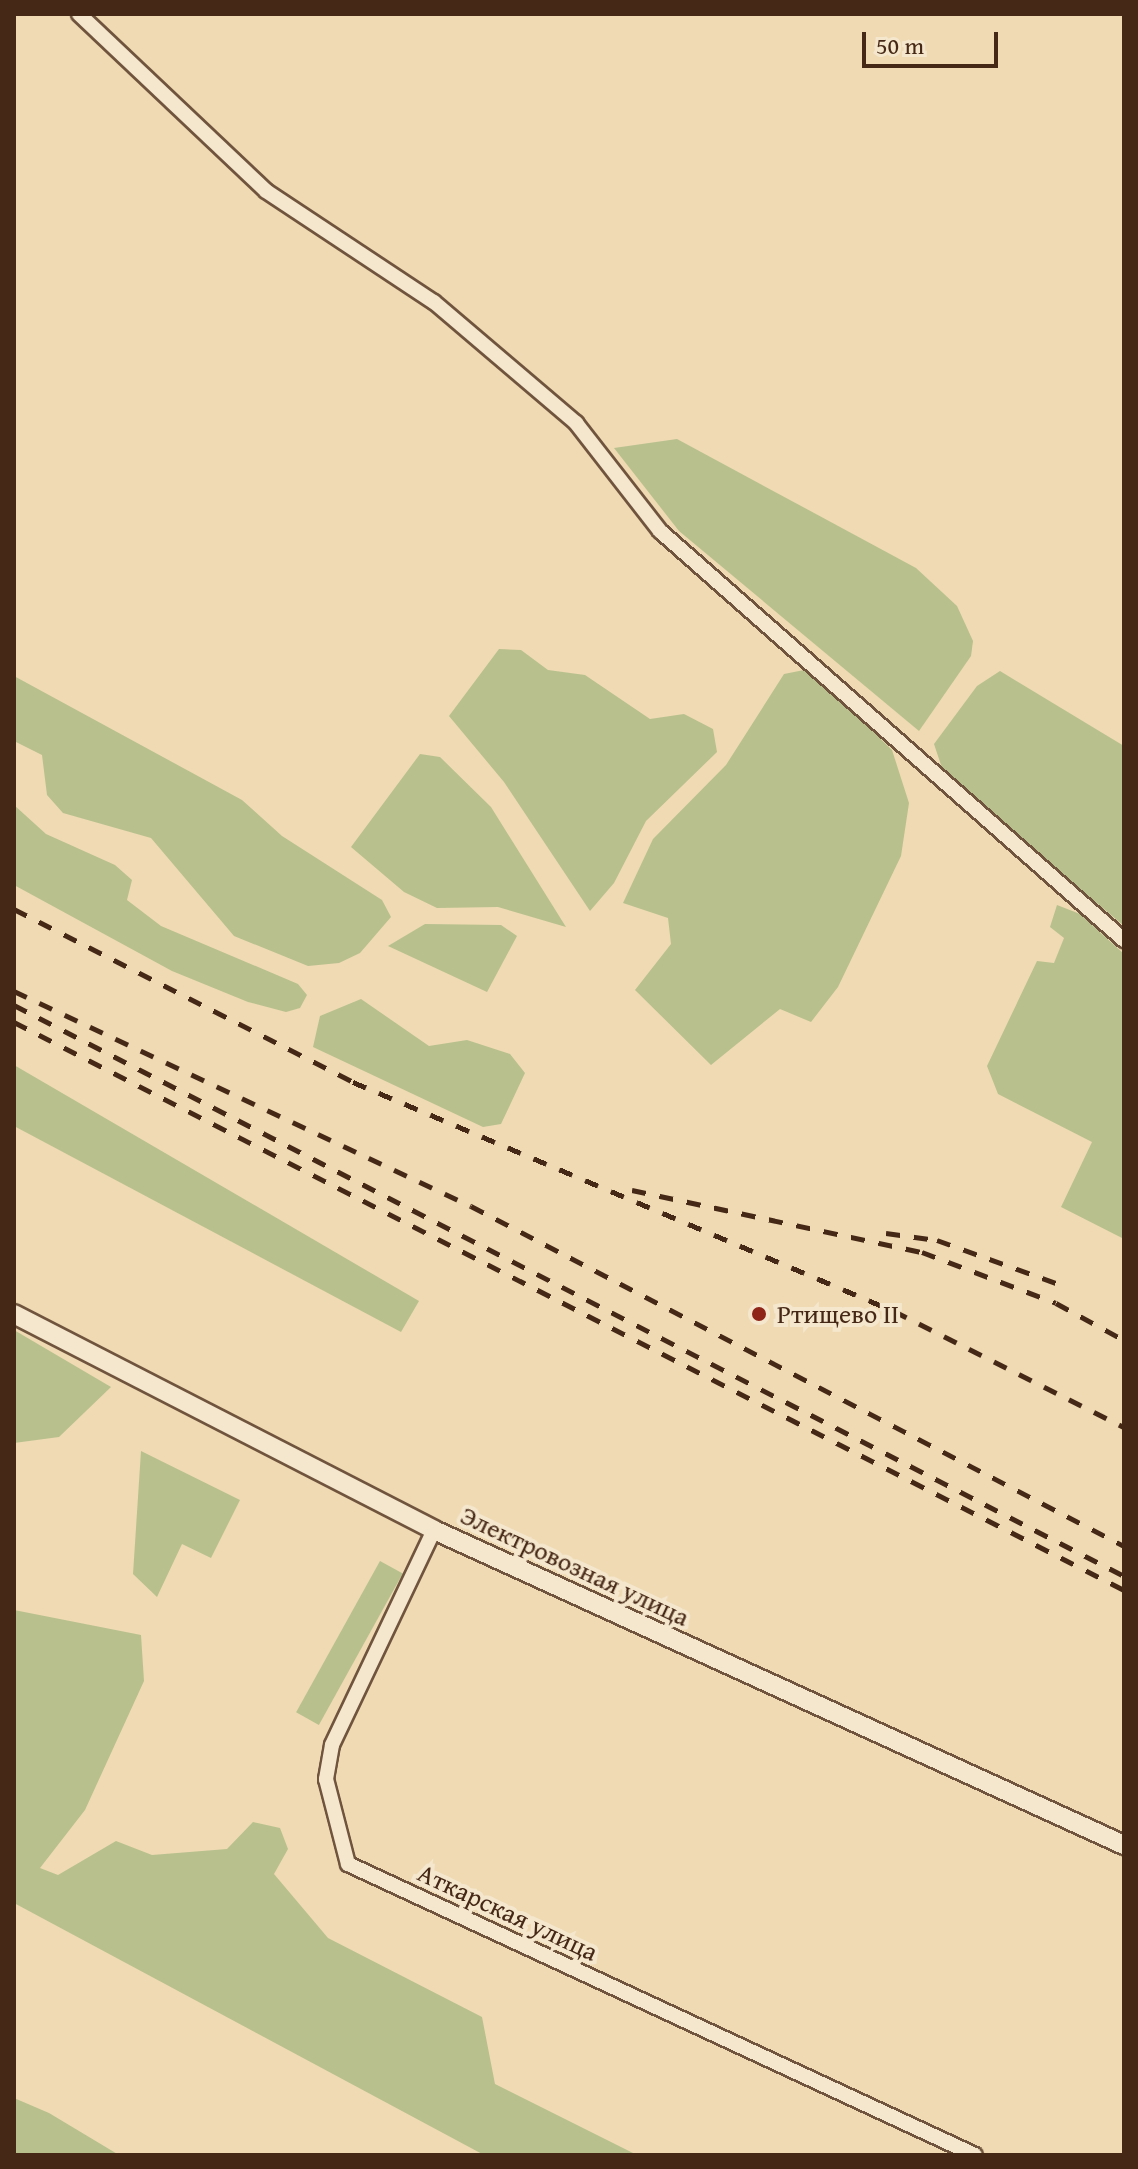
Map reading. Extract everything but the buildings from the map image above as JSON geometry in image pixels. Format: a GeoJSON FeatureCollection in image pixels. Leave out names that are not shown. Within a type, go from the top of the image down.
{"type":"FeatureCollection","features":[{"type":"Feature","properties":{"kind":"street"},"geometry":{"type":"LineString","coordinates":[[79,14],[266,191],[434,302],[576,423],[660,531],[1124,940]]}},
{"type":"Feature","properties":{"kind":"street","name":"Электровозная улица"},"geometry":{"type":"LineString","coordinates":[[14,1314],[434,1530],[1124,1845]]}},
{"type":"Feature","properties":{"kind":"street","name":"Аткарская улица"},"geometry":{"type":"LineString","coordinates":[[434,1530],[332,1745],[326,1779],[348,1864],[975,2155]]}},
{"type":"Feature","properties":{"kind":"green space"},"geometry":{"type":"Polygon","coordinates":[[[677,439],[916,568],[957,606],[973,641],[971,656],[919,731],[679,531],[614,448],[677,439]]]}},
{"type":"Feature","properties":{"kind":"green space"},"geometry":{"type":"Polygon","coordinates":[[[499,649],[521,650],[548,670],[585,675],[650,719],[684,714],[713,729],[717,752],[646,821],[614,883],[590,911],[504,782],[449,716],[499,649]]]}},
{"type":"Feature","properties":{"kind":"green space"},"geometry":{"type":"Polygon","coordinates":[[[809,669],[892,750],[909,803],[901,856],[838,987],[811,1022],[780,1009],[711,1065],[635,990],[671,944],[668,918],[623,903],[653,839],[726,765],[784,674],[809,669]]]}},
{"type":"Feature","properties":{"kind":"green space"},"geometry":{"type":"Polygon","coordinates":[[[1000,671],[1124,746],[1124,926],[944,774],[934,744],[977,686],[1000,671]]]}},
{"type":"Feature","properties":{"kind":"green space"},"geometry":{"type":"Polygon","coordinates":[[[14,676],[242,800],[282,836],[382,900],[391,917],[360,953],[339,963],[308,966],[234,936],[151,838],[63,813],[47,795],[42,755],[14,741],[14,676]]]}},
{"type":"Feature","properties":{"kind":"green space"},"geometry":{"type":"Polygon","coordinates":[[[420,754],[440,757],[491,807],[566,927],[498,907],[437,908],[404,892],[351,847],[420,754]]]}},
{"type":"Feature","properties":{"kind":"green space"},"geometry":{"type":"Polygon","coordinates":[[[14,805],[46,834],[115,865],[132,880],[127,900],[161,926],[298,984],[307,995],[300,1008],[286,1012],[248,1002],[172,971],[14,885],[14,805]]]}},
{"type":"Feature","properties":{"kind":"green space"},"geometry":{"type":"Polygon","coordinates":[[[1057,905],[1080,914],[1124,954],[1124,1239],[1061,1207],[1092,1142],[998,1094],[987,1066],[1037,961],[1054,963],[1064,938],[1050,927],[1057,905]]]}},
{"type":"Feature","properties":{"kind":"green space"},"geometry":{"type":"Polygon","coordinates":[[[425,924],[501,925],[517,936],[487,992],[388,946],[425,924]]]}},
{"type":"Feature","properties":{"kind":"green space"},"geometry":{"type":"Polygon","coordinates":[[[361,999],[429,1046],[467,1040],[510,1054],[525,1073],[501,1124],[483,1127],[313,1047],[320,1016],[361,999]]]}},
{"type":"Feature","properties":{"kind":"green space"},"geometry":{"type":"Polygon","coordinates":[[[14,1065],[419,1301],[401,1332],[14,1126],[14,1065]]]}},
{"type":"Feature","properties":{"kind":"green space"},"geometry":{"type":"Polygon","coordinates":[[[14,1330],[111,1387],[59,1437],[14,1443],[14,1330]]]}},
{"type":"Feature","properties":{"kind":"green space"},"geometry":{"type":"Polygon","coordinates":[[[141,1451],[240,1500],[211,1558],[182,1544],[157,1597],[133,1574],[141,1451]]]}},
{"type":"Feature","properties":{"kind":"green space"},"geometry":{"type":"Polygon","coordinates":[[[380,1561],[403,1574],[319,1725],[296,1712],[380,1561]]]}},
{"type":"Feature","properties":{"kind":"green space"},"geometry":{"type":"Polygon","coordinates":[[[14,1610],[141,1635],[144,1681],[85,1810],[40,1868],[58,1875],[116,1841],[152,1855],[227,1849],[253,1822],[280,1828],[288,1849],[274,1874],[328,1938],[482,2017],[495,2084],[637,2155],[484,2155],[14,1903],[14,1610]]]}},
{"type":"Feature","properties":{"kind":"green space"},"geometry":{"type":"Polygon","coordinates":[[[14,2098],[49,2113],[119,2155],[14,2155],[14,2098]]]}},
{"type":"Feature","properties":{"kind":"railway"},"geometry":{"type":"LineString","coordinates":[[14,909],[353,1082],[894,1311],[1124,1427]]}},
{"type":"Feature","properties":{"kind":"railway"},"geometry":{"type":"LineString","coordinates":[[14,991],[471,1206],[1124,1546]]}},
{"type":"Feature","properties":{"kind":"railway"},"geometry":{"type":"LineString","coordinates":[[14,1005],[1124,1576]]}},
{"type":"Feature","properties":{"kind":"railway"},"geometry":{"type":"LineString","coordinates":[[14,1022],[1124,1590]]}},
{"type":"Feature","properties":{"kind":"railway"},"geometry":{"type":"LineString","coordinates":[[632,1190],[922,1252],[1056,1303],[1124,1340]]}},
{"type":"Feature","properties":{"kind":"railway"},"geometry":{"type":"LineString","coordinates":[[886,1233],[937,1240],[1061,1285]]}},
{"type":"Feature","properties":{"kind":"place","name":"Ртищево II"},"geometry":{"type":"Point","coordinates":[759,1314]}}]}
